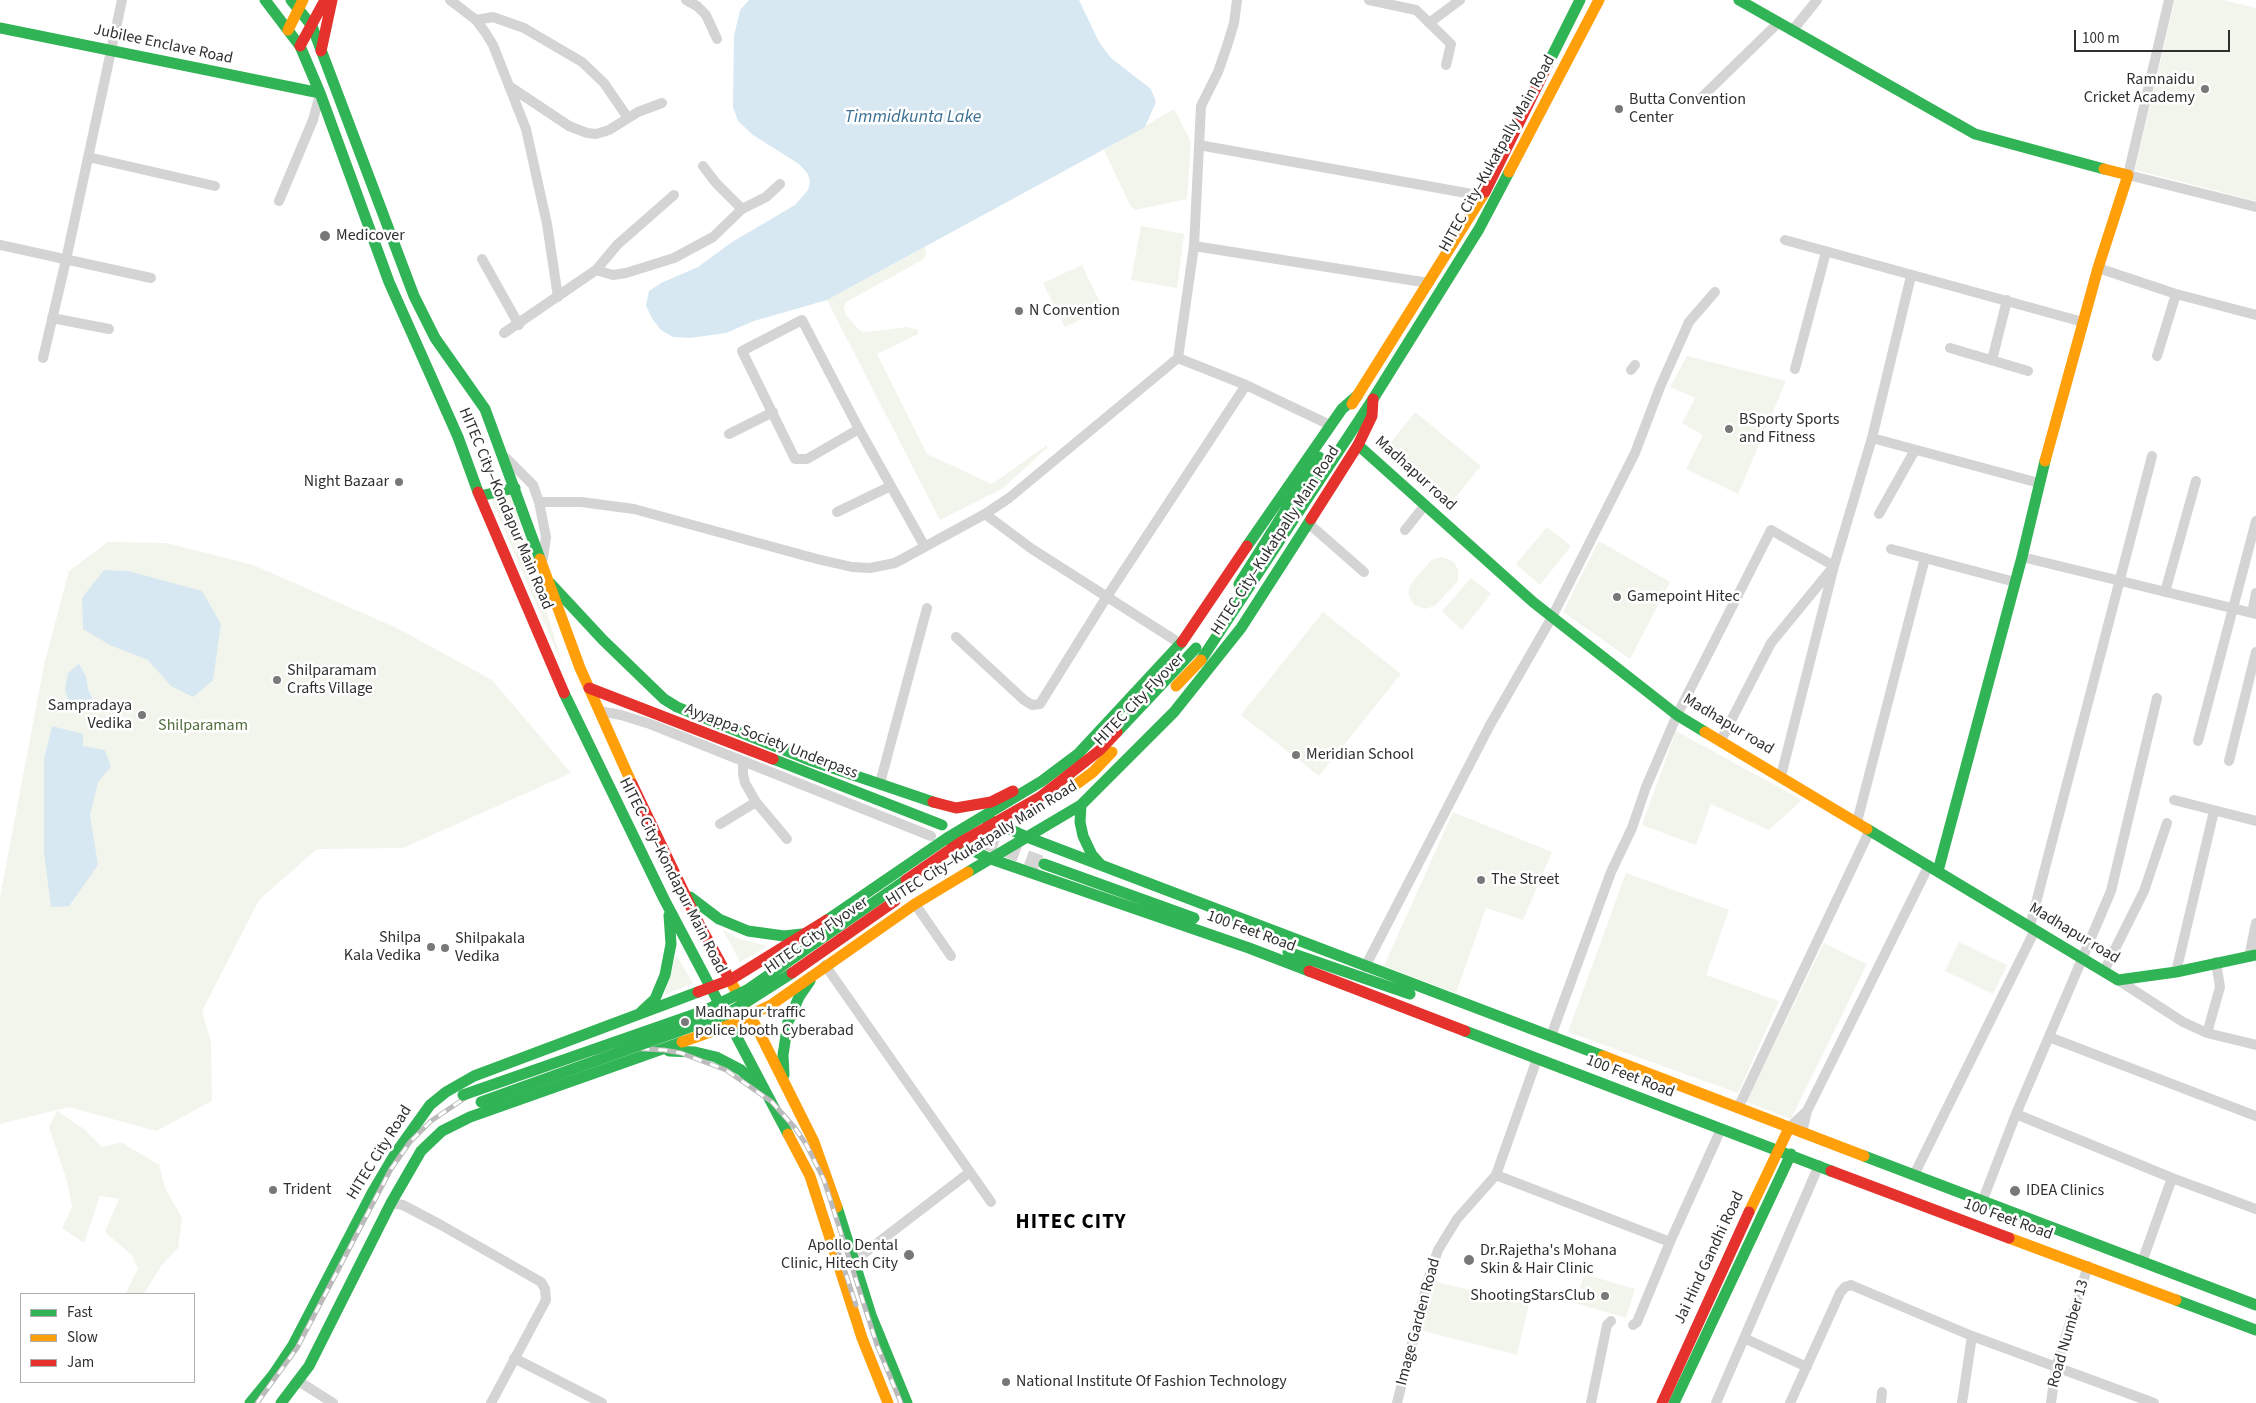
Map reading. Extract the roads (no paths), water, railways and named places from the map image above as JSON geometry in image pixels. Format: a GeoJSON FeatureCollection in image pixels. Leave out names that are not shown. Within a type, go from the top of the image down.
{"type":"FeatureCollection","features":[{"type":"Feature","properties":{"kind":"main road","name":"HITEC City–Kondapur Main Road"},"geometry":{"type":"LineString","coordinates":[[265,0],[300,46],[320,94],[389,282],[458,437],[480,496],[564,692],[664,899],[765,1094]]}},
{"type":"Feature","properties":{"kind":"main road","name":"HITEC City–Kondapur Main Road"},"geometry":{"type":"LineString","coordinates":[[291,0],[301,5],[312,26],[414,296],[439,344],[485,409],[542,562],[546,578],[599,711],[683,890],[784,1080],[817,1150],[871,1315],[906,1403]]}},
{"type":"Feature","properties":{"kind":"main road"},"geometry":{"type":"LineString","coordinates":[[300,46],[325,0]]}},
{"type":"Feature","properties":{"kind":"main road"},"geometry":{"type":"LineString","coordinates":[[320,51],[332,0]]}},
{"type":"Feature","properties":{"kind":"main road","name":"HITEC City–Kukatpally Main Road"},"geometry":{"type":"LineString","coordinates":[[808,933],[947,838],[1042,781],[1078,754],[1181,644],[1330,425],[1342,409],[1358,395],[1483,196],[1580,0]]}},
{"type":"Feature","properties":{"kind":"main road","name":"HITEC City–Kukatpally Main Road"},"geometry":{"type":"LineString","coordinates":[[730,1025],[771,1005],[825,965],[915,904],[1081,805],[1174,712],[1241,628],[1358,445],[1372,416],[1373,399],[1479,230],[1599,0]]}},
{"type":"Feature","properties":{"kind":"main road"},"geometry":{"type":"LineString","coordinates":[[1741,1],[1975,134],[2128,175],[2098,268],[2039,483],[2022,557],[1933,868]]}},
{"type":"Feature","properties":{"kind":"main road"},"geometry":{"type":"LineString","coordinates":[[288,30],[301,5]]}},
{"type":"Feature","properties":{"kind":"main road","name":"Jubilee Enclave Road"},"geometry":{"type":"LineString","coordinates":[[0,31],[111,51],[320,94]]}},
{"type":"Feature","properties":{"kind":"main road","name":"HITEC City Flyover"},"geometry":{"type":"LineString","coordinates":[[421,1151],[447,1123],[481,1102],[729,1013],[770,989],[963,854],[1052,801],[1093,772],[1201,660],[1268,550],[1358,395]]}},
{"type":"Feature","properties":{"kind":"main road","name":"HITEC City Flyover"},"geometry":{"type":"LineString","coordinates":[[407,1139],[429,1116],[464,1094],[726,1002],[747,990],[961,842],[1040,797],[1100,750],[1196,648],[1268,550],[1373,399]]}},
{"type":"Feature","properties":{"kind":"main road","name":"Madhapur road"},"geometry":{"type":"LineString","coordinates":[[1358,445],[1533,602],[1677,715],[2118,980]]}},
{"type":"Feature","properties":{"kind":"main road"},"geometry":{"type":"LineString","coordinates":[[480,496],[515,488]]}},
{"type":"Feature","properties":{"kind":"main road","name":"HITEC City–Kukatpally Main Road"},"geometry":{"type":"LineString","coordinates":[[546,578],[603,640],[664,699],[677,706],[809,760],[931,802],[956,808],[991,802],[1033,782],[1042,781]]}},
{"type":"Feature","properties":{"kind":"main road","name":"Ayyappa Society Underpass"},"geometry":{"type":"LineString","coordinates":[[589,688],[942,825]]}},
{"type":"Feature","properties":{"kind":"main road"},"geometry":{"type":"LineString","coordinates":[[1081,805],[1080,822],[1083,836],[1092,855],[1101,866]]}},
{"type":"Feature","properties":{"kind":"main road","name":"100 Feet Road"},"geometry":{"type":"LineString","coordinates":[[981,817],[1101,866],[1364,967],[1551,1036],[1654,1089],[1721,1128],[1943,1214],[2088,1266],[2256,1330]]}},
{"type":"Feature","properties":{"kind":"main road","name":"100 Feet Road"},"geometry":{"type":"LineString","coordinates":[[947,838],[991,859],[1249,948],[1537,1059],[1738,1108],[2256,1305]]}},
{"type":"Feature","properties":{"kind":"main road"},"geometry":{"type":"LineString","coordinates":[[1044,864],[1383,986],[1486,1012]]}},
{"type":"Feature","properties":{"kind":"main road"},"geometry":{"type":"LineString","coordinates":[[683,890],[706,910],[748,931],[784,936],[808,933]]}},
{"type":"Feature","properties":{"kind":"main road"},"geometry":{"type":"LineString","coordinates":[[639,1014],[655,999],[669,960],[671,928],[664,899]]}},
{"type":"Feature","properties":{"kind":"main road","name":"HITEC City Road"},"geometry":{"type":"LineString","coordinates":[[250,1403],[293,1345],[391,1159],[407,1139],[419,1117],[430,1105],[461,1082],[730,980],[808,933]]}},
{"type":"Feature","properties":{"kind":"main road"},"geometry":{"type":"LineString","coordinates":[[2118,980],[2176,972],[2216,962],[2252,956]]}},
{"type":"Feature","properties":{"kind":"main road"},"geometry":{"type":"LineString","coordinates":[[784,1080],[783,1055],[788,1022],[802,992],[825,965]]}},
{"type":"Feature","properties":{"kind":"main road","name":"HITEC City Road"},"geometry":{"type":"LineString","coordinates":[[281,1403],[309,1366],[391,1204],[421,1151],[442,1131],[470,1118],[730,1025]]}},
{"type":"Feature","properties":{"kind":"main road"},"geometry":{"type":"LineString","coordinates":[[608,1026],[625,1040],[627,1048],[626,1062]]}},
{"type":"Feature","properties":{"kind":"main road"},"geometry":{"type":"LineString","coordinates":[[654,1052],[688,1051],[716,1057],[744,1073],[765,1094],[810,1176],[862,1338],[888,1403]]}},
{"type":"Feature","properties":{"kind":"main road","name":"Jai Hind Gandhi Road"},"geometry":{"type":"LineString","coordinates":[[1662,1403],[1676,1369],[1789,1128]]}},
{"type":"Feature","properties":{"kind":"main road","name":"Jai Hind Gandhi Road"},"geometry":{"type":"LineString","coordinates":[[1674,1403],[1791,1154]]}},
{"type":"Feature","properties":{"kind":"street"},"geometry":{"type":"LineString","coordinates":[[43,358],[122,0]]}},
{"type":"Feature","properties":{"kind":"street"},"geometry":{"type":"LineString","coordinates":[[450,0],[476,20],[493,45],[526,129],[547,224],[558,297]]}},
{"type":"Feature","properties":{"kind":"street"},"geometry":{"type":"LineString","coordinates":[[686,0],[697,6],[706,16],[717,39]]}},
{"type":"Feature","properties":{"kind":"street"},"geometry":{"type":"LineString","coordinates":[[539,502],[581,502],[634,509],[852,567],[870,568],[895,563],[985,514],[1033,479],[1178,358],[1194,246],[1201,106],[1218,72],[1227,46],[1234,23],[1237,0]]}},
{"type":"Feature","properties":{"kind":"street"},"geometry":{"type":"LineString","coordinates":[[1369,0],[1416,10],[1451,44],[1446,65]]}},
{"type":"Feature","properties":{"kind":"street"},"geometry":{"type":"LineString","coordinates":[[1429,23],[1460,0]]}},
{"type":"Feature","properties":{"kind":"street"},"geometry":{"type":"LineString","coordinates":[[1792,31],[1817,0]]}},
{"type":"Feature","properties":{"kind":"street"},"geometry":{"type":"LineString","coordinates":[[2169,0],[2128,175],[2256,207]]}},
{"type":"Feature","properties":{"kind":"street"},"geometry":{"type":"LineString","coordinates":[[476,20],[493,17],[524,28],[582,62],[604,83],[628,118]]}},
{"type":"Feature","properties":{"kind":"street"},"geometry":{"type":"LineString","coordinates":[[1702,97],[1778,23]]}},
{"type":"Feature","properties":{"kind":"street"},"geometry":{"type":"LineString","coordinates":[[509,86],[569,126],[587,133],[596,134],[609,130],[628,118],[662,103]]}},
{"type":"Feature","properties":{"kind":"street"},"geometry":{"type":"LineString","coordinates":[[280,201],[313,120],[320,94]]}},
{"type":"Feature","properties":{"kind":"street"},"geometry":{"type":"LineString","coordinates":[[1199,145],[1483,196]]}},
{"type":"Feature","properties":{"kind":"street"},"geometry":{"type":"LineString","coordinates":[[88,157],[215,186]]}},
{"type":"Feature","properties":{"kind":"street"},"geometry":{"type":"LineString","coordinates":[[703,166],[716,183],[742,209]]}},
{"type":"Feature","properties":{"kind":"street"},"geometry":{"type":"LineString","coordinates":[[596,270],[613,275],[626,273],[674,258],[713,238],[742,209],[766,197],[780,184]]}},
{"type":"Feature","properties":{"kind":"street"},"geometry":{"type":"LineString","coordinates":[[504,334],[596,270],[618,244],[674,195]]}},
{"type":"Feature","properties":{"kind":"street"},"geometry":{"type":"LineString","coordinates":[[1785,240],[2083,322]]}},
{"type":"Feature","properties":{"kind":"street"},"geometry":{"type":"LineString","coordinates":[[0,245],[151,278]]}},
{"type":"Feature","properties":{"kind":"street"},"geometry":{"type":"LineString","coordinates":[[1194,246],[1429,283]]}},
{"type":"Feature","properties":{"kind":"street"},"geometry":{"type":"LineString","coordinates":[[1795,369],[1826,252]]}},
{"type":"Feature","properties":{"kind":"street"},"geometry":{"type":"LineString","coordinates":[[482,259],[519,325]]}},
{"type":"Feature","properties":{"kind":"street"},"geometry":{"type":"LineString","coordinates":[[2098,268],[2176,294],[2256,315]]}},
{"type":"Feature","properties":{"kind":"street"},"geometry":{"type":"LineString","coordinates":[[1780,776],[1834,566],[1872,438],[1911,276]]}},
{"type":"Feature","properties":{"kind":"street"},"geometry":{"type":"LineString","coordinates":[[1364,967],[1490,725],[1552,616],[1634,453],[1660,387],[1689,322],[1715,292]]}},
{"type":"Feature","properties":{"kind":"street"},"geometry":{"type":"LineString","coordinates":[[2157,356],[2176,294]]}},
{"type":"Feature","properties":{"kind":"street"},"geometry":{"type":"LineString","coordinates":[[1992,360],[2007,300]]}},
{"type":"Feature","properties":{"kind":"street"},"geometry":{"type":"LineString","coordinates":[[52,318],[109,329]]}},
{"type":"Feature","properties":{"kind":"street"},"geometry":{"type":"LineString","coordinates":[[859,429],[807,460],[795,459],[742,351],[802,320],[859,429],[925,547]]}},
{"type":"Feature","properties":{"kind":"street"},"geometry":{"type":"LineString","coordinates":[[1950,348],[2028,371]]}},
{"type":"Feature","properties":{"kind":"street"},"geometry":{"type":"LineString","coordinates":[[1178,358],[1246,385],[1330,425]]}},
{"type":"Feature","properties":{"kind":"street"},"geometry":{"type":"LineString","coordinates":[[956,637],[1024,700],[1032,705],[1040,704],[1106,598],[1246,385]]}},
{"type":"Feature","properties":{"kind":"street"},"geometry":{"type":"LineString","coordinates":[[729,434],[773,412]]}},
{"type":"Feature","properties":{"kind":"street"},"geometry":{"type":"LineString","coordinates":[[1872,438],[2039,483]]}},
{"type":"Feature","properties":{"kind":"street"},"geometry":{"type":"LineString","coordinates":[[1879,514],[1915,450]]}},
{"type":"Feature","properties":{"kind":"street"},"geometry":{"type":"LineString","coordinates":[[502,454],[533,485],[539,502],[546,537],[542,562]]}},
{"type":"Feature","properties":{"kind":"street"},"geometry":{"type":"LineString","coordinates":[[1914,1175],[2033,928],[2119,580],[2152,456]]}},
{"type":"Feature","properties":{"kind":"street"},"geometry":{"type":"LineString","coordinates":[[2165,592],[2196,481]]}},
{"type":"Feature","properties":{"kind":"street"},"geometry":{"type":"LineString","coordinates":[[837,512],[891,486]]}},
{"type":"Feature","properties":{"kind":"street"},"geometry":{"type":"LineString","coordinates":[[1405,530],[1425,505]]}},
{"type":"Feature","properties":{"kind":"street"},"geometry":{"type":"LineString","coordinates":[[985,514],[1032,549],[1106,598],[1181,644]]}},
{"type":"Feature","properties":{"kind":"street"},"geometry":{"type":"LineString","coordinates":[[2198,741],[2256,520]]}},
{"type":"Feature","properties":{"kind":"street"},"geometry":{"type":"LineString","coordinates":[[1308,523],[1364,572]]}},
{"type":"Feature","properties":{"kind":"street"},"geometry":{"type":"LineString","coordinates":[[1551,1036],[1611,872],[1632,828],[1646,787],[1677,715],[1771,530],[1834,566]]}},
{"type":"Feature","properties":{"kind":"street"},"geometry":{"type":"LineString","coordinates":[[1891,549],[2015,582]]}},
{"type":"Feature","properties":{"kind":"street"},"geometry":{"type":"LineString","coordinates":[[2022,557],[2254,614],[2256,593]]}},
{"type":"Feature","properties":{"kind":"street"},"geometry":{"type":"LineString","coordinates":[[1857,822],[1925,558]]}},
{"type":"Feature","properties":{"kind":"street"},"geometry":{"type":"LineString","coordinates":[[1721,740],[1771,644],[1834,566]]}},
{"type":"Feature","properties":{"kind":"street"},"geometry":{"type":"LineString","coordinates":[[880,783],[927,608]]}},
{"type":"Feature","properties":{"kind":"street"},"geometry":{"type":"LineString","coordinates":[[2229,761],[2256,652]]}},
{"type":"Feature","properties":{"kind":"street"},"geometry":{"type":"LineString","coordinates":[[1982,1202],[2016,1114],[2111,891],[2157,698]]}},
{"type":"Feature","properties":{"kind":"street"},"geometry":{"type":"LineString","coordinates":[[599,711],[621,715],[650,724],[931,836]]}},
{"type":"Feature","properties":{"kind":"street"},"geometry":{"type":"LineString","coordinates":[[743,761],[742,774],[745,783],[756,802],[787,839]]}},
{"type":"Feature","properties":{"kind":"street"},"geometry":{"type":"LineString","coordinates":[[2174,800],[2256,821]]}},
{"type":"Feature","properties":{"kind":"street"},"geometry":{"type":"LineString","coordinates":[[720,824],[756,802]]}},
{"type":"Feature","properties":{"kind":"street"},"geometry":{"type":"LineString","coordinates":[[2176,972],[2214,811]]}},
{"type":"Feature","properties":{"kind":"street"},"geometry":{"type":"LineString","coordinates":[[2104,971],[2144,891],[2167,823]]}},
{"type":"Feature","properties":{"kind":"street"},"geometry":{"type":"LineString","coordinates":[[1738,1108],[1870,830]]}},
{"type":"Feature","properties":{"kind":"street"},"geometry":{"type":"LineString","coordinates":[[1802,1133],[1807,1111],[1933,868]]}},
{"type":"Feature","properties":{"kind":"street"},"geometry":{"type":"LineString","coordinates":[[915,904],[951,956]]}},
{"type":"Feature","properties":{"kind":"street"},"geometry":{"type":"LineString","coordinates":[[2252,956],[2256,923]]}},
{"type":"Feature","properties":{"kind":"street"},"geometry":{"type":"LineString","coordinates":[[2207,1033],[2220,987],[2216,962]]}},
{"type":"Feature","properties":{"kind":"street"},"geometry":{"type":"LineString","coordinates":[[825,965],[991,1202]]}},
{"type":"Feature","properties":{"kind":"street"},"geometry":{"type":"LineString","coordinates":[[2118,980],[2176,1018],[2207,1033],[2256,1044]]}},
{"type":"Feature","properties":{"kind":"street"},"geometry":{"type":"LineString","coordinates":[[2049,1037],[2256,1116]]}},
{"type":"Feature","properties":{"kind":"street","name":"Image Garden Road"},"geometry":{"type":"LineString","coordinates":[[1397,1403],[1428,1280],[1438,1250],[1456,1219],[1496,1176],[1537,1059]]}},
{"type":"Feature","properties":{"kind":"street"},"geometry":{"type":"LineString","coordinates":[[1789,1128],[1807,1111]]}},
{"type":"Feature","properties":{"kind":"street"},"geometry":{"type":"LineString","coordinates":[[2016,1114],[2172,1178],[2256,1209]]}},
{"type":"Feature","properties":{"kind":"street"},"geometry":{"type":"LineString","coordinates":[[1633,1325],[1637,1322],[1670,1242],[1721,1128]]}},
{"type":"Feature","properties":{"kind":"street"},"geometry":{"type":"LineString","coordinates":[[1716,1403],[1746,1339],[1819,1165]]}},
{"type":"Feature","properties":{"kind":"street"},"geometry":{"type":"LineString","coordinates":[[854,1261],[970,1172]]}},
{"type":"Feature","properties":{"kind":"street"},"geometry":{"type":"LineString","coordinates":[[1496,1176],[1670,1242]]}},
{"type":"Feature","properties":{"kind":"street"},"geometry":{"type":"LineString","coordinates":[[2142,1262],[2172,1178]]}},
{"type":"Feature","properties":{"kind":"street"},"geometry":{"type":"LineString","coordinates":[[391,1204],[403,1205],[541,1282],[545,1289],[546,1300],[491,1403]]}},
{"type":"Feature","properties":{"kind":"street","name":"Road Number 13"},"geometry":{"type":"LineString","coordinates":[[2051,1403],[2056,1367],[2088,1266]]}},
{"type":"Feature","properties":{"kind":"street"},"geometry":{"type":"LineString","coordinates":[[1790,1403],[1840,1293],[1845,1287],[1851,1285],[1972,1336],[2056,1367],[2134,1400],[2154,1403]]}},
{"type":"Feature","properties":{"kind":"street"},"geometry":{"type":"LineString","coordinates":[[1591,1403],[1607,1325],[1611,1321]]}},
{"type":"Feature","properties":{"kind":"street"},"geometry":{"type":"LineString","coordinates":[[1962,1403],[1972,1336]]}},
{"type":"Feature","properties":{"kind":"street"},"geometry":{"type":"LineString","coordinates":[[1746,1339],[1807,1367]]}},
{"type":"Feature","properties":{"kind":"street"},"geometry":{"type":"LineString","coordinates":[[514,1358],[602,1403]]}},
{"type":"Feature","properties":{"kind":"street"},"geometry":{"type":"LineString","coordinates":[[296,1382],[303,1384],[333,1403]]}},
{"type":"Feature","properties":{"kind":"street"},"geometry":{"type":"LineString","coordinates":[[1880,1403],[1882,1392]]}},
{"type":"Feature","properties":{"kind":"water","name":"Timmidkunta Lake"},"geometry":{"type":"Polygon","coordinates":[[[749,0],[1079,0],[1099,42],[1111,58],[1151,89],[1156,102],[1145,127],[827,300],[754,321],[726,333],[690,338],[673,337],[661,330],[653,320],[646,306],[649,291],[661,283],[698,267],[732,242],[795,205],[808,190],[810,182],[808,174],[799,164],[753,135],[738,121],[733,107],[734,36],[740,10],[749,0]]]}},
{"type":"Feature","properties":{"kind":"water"},"geometry":{"type":"Polygon","coordinates":[[[104,570],[128,571],[202,591],[221,624],[213,680],[193,697],[171,686],[148,660],[110,645],[83,629],[82,598],[104,570]]]}},
{"type":"Feature","properties":{"kind":"water"},"geometry":{"type":"Polygon","coordinates":[[[79,664],[86,676],[88,689],[94,702],[84,708],[69,703],[65,689],[68,673],[79,664]]]}},
{"type":"Feature","properties":{"kind":"water"},"geometry":{"type":"Polygon","coordinates":[[[52,726],[83,734],[83,746],[105,750],[111,767],[98,782],[90,815],[98,865],[69,906],[51,907],[44,852],[44,759],[52,726]]]}},
{"type":"Feature","properties":{"kind":"tunnel"},"geometry":{"type":"LineString","coordinates":[[962,833],[1044,864]]}},
{"type":"Feature","properties":{"kind":"railway"},"geometry":{"type":"LineString","coordinates":[[257,1403],[297,1348],[391,1169],[410,1142],[431,1121],[468,1096],[501,1081],[566,1059],[607,1049],[626,1048],[681,1053],[726,1070],[772,1102],[795,1128],[806,1144],[824,1180],[877,1345],[901,1403]]}},
{"type":"Feature","properties":{"kind":"railway"},"geometry":{"type":"LineString","coordinates":[[835,1241],[856,1305]]}},
{"type":"Feature","properties":{"kind":"place","name":"Ramnaidu Cricket Academy"},"geometry":{"type":"Point","coordinates":[2205,89]}},
{"type":"Feature","properties":{"kind":"place","name":"Butta Convention Center"},"geometry":{"type":"Point","coordinates":[1619,109]}},
{"type":"Feature","properties":{"kind":"place","name":"Medicover"},"geometry":{"type":"Point","coordinates":[325,236]}},
{"type":"Feature","properties":{"kind":"place","name":"N Convention"},"geometry":{"type":"Point","coordinates":[1019,311]}},
{"type":"Feature","properties":{"kind":"place","name":"BSporty Sports and Fitness"},"geometry":{"type":"Point","coordinates":[1729,429]}},
{"type":"Feature","properties":{"kind":"place","name":"Night Bazaar"},"geometry":{"type":"Point","coordinates":[399,482]}},
{"type":"Feature","properties":{"kind":"place","name":"Gamepoint Hitec"},"geometry":{"type":"Point","coordinates":[1617,597]}},
{"type":"Feature","properties":{"kind":"place","name":"Shilparamam Crafts Village"},"geometry":{"type":"Point","coordinates":[277,680]}},
{"type":"Feature","properties":{"kind":"place","name":"Sampradaya Vedika"},"geometry":{"type":"Point","coordinates":[142,715]}},
{"type":"Feature","properties":{"kind":"place","name":"Meridian School"},"geometry":{"type":"Point","coordinates":[1296,755]}},
{"type":"Feature","properties":{"kind":"place","name":"The Street"},"geometry":{"type":"Point","coordinates":[1481,880]}},
{"type":"Feature","properties":{"kind":"place","name":"Shilpa Kala Vedika"},"geometry":{"type":"Point","coordinates":[431,947]}},
{"type":"Feature","properties":{"kind":"place","name":"Shilpakala Vedika"},"geometry":{"type":"Point","coordinates":[445,948]}},
{"type":"Feature","properties":{"kind":"place","name":"Madhapur traffic police booth Cyberabad"},"geometry":{"type":"Point","coordinates":[685,1022]}},
{"type":"Feature","properties":{"kind":"place","name":"Trident"},"geometry":{"type":"Point","coordinates":[273,1190]}},
{"type":"Feature","properties":{"kind":"place","name":"IDEA Clinics"},"geometry":{"type":"Point","coordinates":[2015,1191]}},
{"type":"Feature","properties":{"kind":"place","name":"Apollo Dental Clinic, Hitech City"},"geometry":{"type":"Point","coordinates":[909,1255]}},
{"type":"Feature","properties":{"kind":"place","name":"Dr.Rajetha's Mohana Skin & Hair Clinic"},"geometry":{"type":"Point","coordinates":[1469,1260]}},
{"type":"Feature","properties":{"kind":"place","name":"ShootingStarsClub"},"geometry":{"type":"Point","coordinates":[1605,1296]}},
{"type":"Feature","properties":{"kind":"place","name":"National Institute Of Fashion Technology"},"geometry":{"type":"Point","coordinates":[1006,1382]}},
{"type":"Feature","properties":{"kind":"district","name":"HITEC CITY"},"geometry":{"type":"Point","coordinates":[1071,1223]}},
{"type":"Feature","properties":{"kind":"park label","name":"Shilparamam"},"geometry":{"type":"Point","coordinates":[203,726]}}]}
